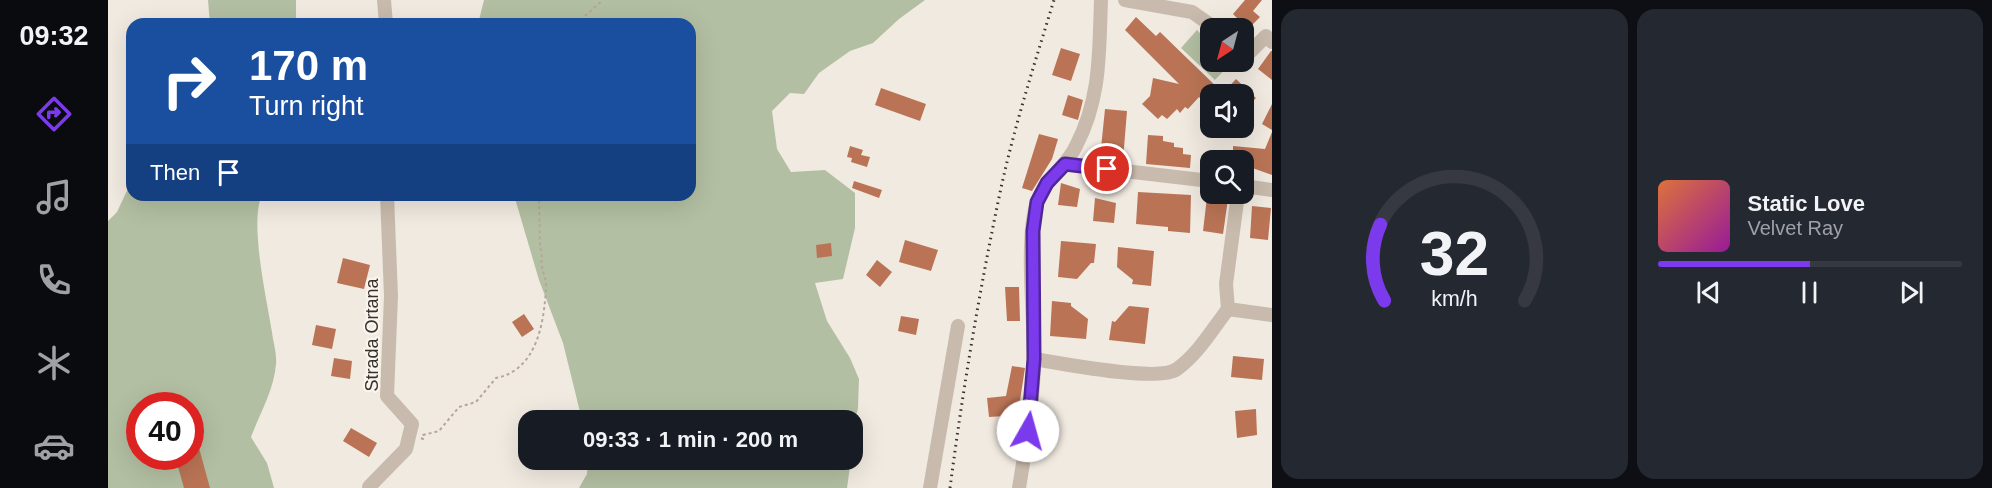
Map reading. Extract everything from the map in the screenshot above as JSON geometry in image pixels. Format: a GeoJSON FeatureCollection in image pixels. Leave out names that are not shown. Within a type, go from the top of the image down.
{"type":"FeatureCollection","features":[{"type":"Feature","properties":{"kind":"street"},"geometry":{"type":"LineString","coordinates":[[384,0],[386,18]]}},
{"type":"Feature","properties":{"kind":"street"},"geometry":{"type":"LineString","coordinates":[[1019,488],[1030,413],[1034,359],[1033,231],[1037,202],[1047,183],[1065,164],[1076,147],[1094,102],[1101,0]]}},
{"type":"Feature","properties":{"kind":"street"},"geometry":{"type":"LineString","coordinates":[[1125,0],[1192,12],[1201,18]]}},
{"type":"Feature","properties":{"kind":"street"},"geometry":{"type":"LineString","coordinates":[[1254,48],[1266,36],[1272,42]]}},
{"type":"Feature","properties":{"kind":"street"},"geometry":{"type":"LineString","coordinates":[[1065,164],[1200,181]]}},
{"type":"Feature","properties":{"kind":"street"},"geometry":{"type":"LineString","coordinates":[[1254,187],[1272,190]]}},
{"type":"Feature","properties":{"kind":"street","name":"Strada Ortana"},"geometry":{"type":"LineString","coordinates":[[387,201],[391,296],[387,396],[412,424]]}},
{"type":"Feature","properties":{"kind":"street"},"geometry":{"type":"LineString","coordinates":[[1034,359],[1149,375],[1175,371],[1198,350],[1228,309],[1226,284],[1237,204]]}},
{"type":"Feature","properties":{"kind":"street"},"geometry":{"type":"LineString","coordinates":[[1228,309],[1272,315]]}},
{"type":"Feature","properties":{"kind":"street"},"geometry":{"type":"LineString","coordinates":[[930,488],[958,326]]}},
{"type":"Feature","properties":{"kind":"street"},"geometry":{"type":"LineString","coordinates":[[369,487],[406,449],[412,424]]}},
{"type":"Feature","properties":{"kind":"path"},"geometry":{"type":"LineString","coordinates":[[583,18],[603,0]]}},
{"type":"Feature","properties":{"kind":"path"},"geometry":{"type":"LineString","coordinates":[[412,424],[413,440],[439,431],[459,408],[477,402],[495,378],[508,375],[533,350],[532,346],[537,342],[544,321],[547,286],[540,266],[542,252],[539,201]]}},
{"type":"Feature","properties":{"kind":"green space"},"geometry":{"type":"Polygon","coordinates":[[[208,0],[296,0],[296,18],[210,18],[208,0]]]}},
{"type":"Feature","properties":{"kind":"green space"},"geometry":{"type":"Polygon","coordinates":[[[484,0],[925,0],[899,19],[873,43],[850,51],[819,73],[804,94],[790,93],[772,111],[777,149],[791,172],[825,170],[855,193],[855,228],[843,279],[815,283],[827,321],[850,358],[859,379],[858,410],[580,410],[563,343],[539,280],[516,201],[696,201],[696,18],[480,18],[484,0]]]}},
{"type":"Feature","properties":{"kind":"green space"},"geometry":{"type":"Polygon","coordinates":[[[1197,30],[1200,33],[1200,66],[1181,48],[1197,30]]]}},
{"type":"Feature","properties":{"kind":"green space"},"geometry":{"type":"Polygon","coordinates":[[[1206,72],[1223,72],[1215,80],[1206,72]]]}},
{"type":"Feature","properties":{"kind":"green space"},"geometry":{"type":"Polygon","coordinates":[[[126,193],[126,201],[260,201],[257,223],[258,242],[276,364],[270,392],[251,437],[267,463],[274,488],[108,488],[108,221],[117,212],[126,193]]]}},
{"type":"Feature","properties":{"kind":"green space"},"geometry":{"type":"Polygon","coordinates":[[[587,470],[849,470],[847,488],[579,488],[587,470]]]}},
{"type":"Feature","properties":{"kind":"building"},"geometry":{"type":"Polygon","coordinates":[[[1245,0],[1262,0],[1253,11],[1260,17],[1254,23],[1254,18],[1237,18],[1233,14],[1245,0]]]}},
{"type":"Feature","properties":{"kind":"building"},"geometry":{"type":"Polygon","coordinates":[[[1136,17],[1156,36],[1160,32],[1214,84],[1200,84],[1200,98],[1188,109],[1185,107],[1180,113],[1177,109],[1167,119],[1162,115],[1158,119],[1142,104],[1150,96],[1153,78],[1179,84],[1125,30],[1136,17]]]}},
{"type":"Feature","properties":{"kind":"building"},"geometry":{"type":"Polygon","coordinates":[[[1061,48],[1080,54],[1071,81],[1052,75],[1061,48]]]}},
{"type":"Feature","properties":{"kind":"building"},"geometry":{"type":"Polygon","coordinates":[[[1272,51],[1272,80],[1258,69],[1272,51]]]}},
{"type":"Feature","properties":{"kind":"building"},"geometry":{"type":"Polygon","coordinates":[[[1236,79],[1241,84],[1231,84],[1236,79]]]}},
{"type":"Feature","properties":{"kind":"building"},"geometry":{"type":"Polygon","coordinates":[[[881,88],[926,104],[920,121],[875,105],[881,88]]]}},
{"type":"Feature","properties":{"kind":"building"},"geometry":{"type":"Polygon","coordinates":[[[1068,95],[1083,100],[1078,120],[1062,115],[1068,95]]]}},
{"type":"Feature","properties":{"kind":"building"},"geometry":{"type":"Polygon","coordinates":[[[1272,104],[1272,130],[1262,124],[1272,104]]]}},
{"type":"Feature","properties":{"kind":"building"},"geometry":{"type":"Polygon","coordinates":[[[1105,109],[1127,111],[1123,160],[1100,158],[1105,109]]]}},
{"type":"Feature","properties":{"kind":"building"},"geometry":{"type":"Polygon","coordinates":[[[1272,132],[1272,175],[1254,169],[1254,150],[1233,150],[1233,146],[1265,149],[1272,132]]]}},
{"type":"Feature","properties":{"kind":"building"},"geometry":{"type":"Polygon","coordinates":[[[1039,134],[1058,139],[1052,159],[1032,191],[1022,188],[1039,134]]]}},
{"type":"Feature","properties":{"kind":"building"},"geometry":{"type":"Polygon","coordinates":[[[1148,135],[1163,136],[1163,141],[1174,143],[1174,147],[1183,148],[1183,154],[1191,155],[1190,168],[1146,164],[1148,135]]]}},
{"type":"Feature","properties":{"kind":"building"},"geometry":{"type":"Polygon","coordinates":[[[850,146],[863,150],[861,155],[870,157],[867,167],[851,162],[852,158],[847,157],[850,146]]]}},
{"type":"Feature","properties":{"kind":"building"},"geometry":{"type":"Polygon","coordinates":[[[854,181],[882,190],[879,198],[852,188],[854,181]]]}},
{"type":"Feature","properties":{"kind":"building"},"geometry":{"type":"Polygon","coordinates":[[[1061,183],[1080,189],[1077,207],[1058,205],[1061,183]]]}},
{"type":"Feature","properties":{"kind":"building"},"geometry":{"type":"Polygon","coordinates":[[[1138,192],[1191,195],[1190,233],[1168,231],[1168,227],[1136,224],[1138,192]]]}},
{"type":"Feature","properties":{"kind":"building"},"geometry":{"type":"Polygon","coordinates":[[[1095,198],[1116,203],[1114,223],[1093,221],[1095,198]]]}},
{"type":"Feature","properties":{"kind":"building"},"geometry":{"type":"Polygon","coordinates":[[[1206,204],[1227,204],[1223,234],[1203,231],[1206,204]]]}},
{"type":"Feature","properties":{"kind":"building"},"geometry":{"type":"Polygon","coordinates":[[[1252,206],[1271,208],[1268,240],[1250,238],[1252,206]]]}},
{"type":"Feature","properties":{"kind":"building"},"geometry":{"type":"Polygon","coordinates":[[[905,240],[938,250],[931,271],[899,262],[905,240]]]}},
{"type":"Feature","properties":{"kind":"building"},"geometry":{"type":"Polygon","coordinates":[[[1061,241],[1096,244],[1094,263],[1091,263],[1077,279],[1058,277],[1061,241]]]}},
{"type":"Feature","properties":{"kind":"building"},"geometry":{"type":"Polygon","coordinates":[[[831,243],[832,256],[817,258],[816,245],[831,243]]]}},
{"type":"Feature","properties":{"kind":"building"},"geometry":{"type":"Polygon","coordinates":[[[1118,247],[1154,251],[1151,286],[1132,284],[1133,280],[1117,267],[1118,247]]]}},
{"type":"Feature","properties":{"kind":"building"},"geometry":{"type":"Polygon","coordinates":[[[343,258],[370,265],[364,289],[337,283],[343,258]]]}},
{"type":"Feature","properties":{"kind":"building"},"geometry":{"type":"Polygon","coordinates":[[[877,260],[892,272],[880,287],[866,275],[877,260]]]}},
{"type":"Feature","properties":{"kind":"building"},"geometry":{"type":"Polygon","coordinates":[[[1005,287],[1019,287],[1020,321],[1007,321],[1005,287]]]}},
{"type":"Feature","properties":{"kind":"building"},"geometry":{"type":"Polygon","coordinates":[[[1052,301],[1071,303],[1071,306],[1088,319],[1086,339],[1050,336],[1052,301]]]}},
{"type":"Feature","properties":{"kind":"building"},"geometry":{"type":"Polygon","coordinates":[[[1129,306],[1149,308],[1145,344],[1109,340],[1112,321],[1115,322],[1129,306]]]}},
{"type":"Feature","properties":{"kind":"building"},"geometry":{"type":"Polygon","coordinates":[[[524,314],[534,329],[522,337],[512,322],[524,314]]]}},
{"type":"Feature","properties":{"kind":"building"},"geometry":{"type":"Polygon","coordinates":[[[901,316],[919,319],[916,335],[898,331],[901,316]]]}},
{"type":"Feature","properties":{"kind":"building"},"geometry":{"type":"Polygon","coordinates":[[[316,325],[336,329],[332,349],[312,345],[316,325]]]}},
{"type":"Feature","properties":{"kind":"building"},"geometry":{"type":"Polygon","coordinates":[[[1233,356],[1264,359],[1262,380],[1231,377],[1233,356]]]}},
{"type":"Feature","properties":{"kind":"building"},"geometry":{"type":"Polygon","coordinates":[[[334,358],[352,361],[350,379],[331,376],[334,358]]]}},
{"type":"Feature","properties":{"kind":"building"},"geometry":{"type":"Polygon","coordinates":[[[1012,366],[1025,368],[1017,420],[1005,420],[1005,416],[989,417],[987,398],[1006,396],[1012,366]]]}},
{"type":"Feature","properties":{"kind":"building"},"geometry":{"type":"Polygon","coordinates":[[[1256,409],[1257,435],[1237,438],[1235,411],[1256,409]]]}},
{"type":"Feature","properties":{"kind":"building"},"geometry":{"type":"Polygon","coordinates":[[[351,428],[377,443],[369,457],[343,441],[351,428]]]}},
{"type":"Feature","properties":{"kind":"building"},"geometry":{"type":"Polygon","coordinates":[[[204,466],[210,488],[184,488],[179,470],[204,470],[204,466]]]}},
{"type":"Feature","properties":{"kind":"railway"},"geometry":{"type":"LineString","coordinates":[[950,488],[972,338],[1001,188],[1019,117],[1054,0]]}},
{"type":"Feature","properties":{"kind":"route"},"geometry":{"type":"LineString","coordinates":[[1028,431],[1034,359],[1033,231],[1037,202],[1047,183],[1065,164],[1107,169]]}}]}
